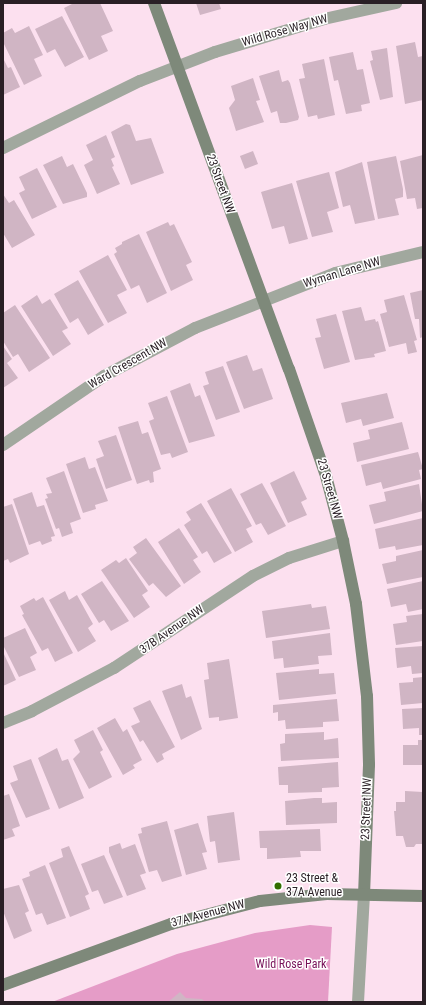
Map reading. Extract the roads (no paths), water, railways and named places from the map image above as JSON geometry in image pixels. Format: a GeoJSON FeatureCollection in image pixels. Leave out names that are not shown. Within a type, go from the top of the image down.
{"type":"FeatureCollection","features":[{"type":"Feature","properties":{"kind":"street","name":"23 Street NW"},"geometry":{"type":"LineString","coordinates":[[154,3],[326,476],[343,541],[357,612],[367,696],[369,765],[358,1002]]}},
{"type":"Feature","properties":{"kind":"street","name":"Wild Rose Way NW"},"geometry":{"type":"LineString","coordinates":[[177,66],[274,33],[396,3]]}},
{"type":"Feature","properties":{"kind":"street"},"geometry":{"type":"LineString","coordinates":[[3,148],[140,81],[177,66]]}},
{"type":"Feature","properties":{"kind":"street","name":"Wyman Lane NW"},"geometry":{"type":"LineString","coordinates":[[262,299],[335,273],[423,252]]}},
{"type":"Feature","properties":{"kind":"street","name":"Ward Crescent NW"},"geometry":{"type":"LineString","coordinates":[[3,445],[132,360],[195,328],[262,299]]}},
{"type":"Feature","properties":{"kind":"street","name":"37B Avenue NW"},"geometry":{"type":"LineString","coordinates":[[3,724],[32,711],[114,668],[253,576],[307,551],[343,541]]}},
{"type":"Feature","properties":{"kind":"street","name":"37A Avenue NW"},"geometry":{"type":"LineString","coordinates":[[3,985],[171,924],[224,909],[285,897],[364,894],[423,896]]}},
{"type":"Feature","properties":{"kind":"place","name":"23 Street & 37A Avenue"},"geometry":{"type":"Point","coordinates":[278,886]}},
{"type":"Feature","properties":{"kind":"park label","name":"Wild Rose Park"},"geometry":{"type":"Point","coordinates":[291,965]}}]}
